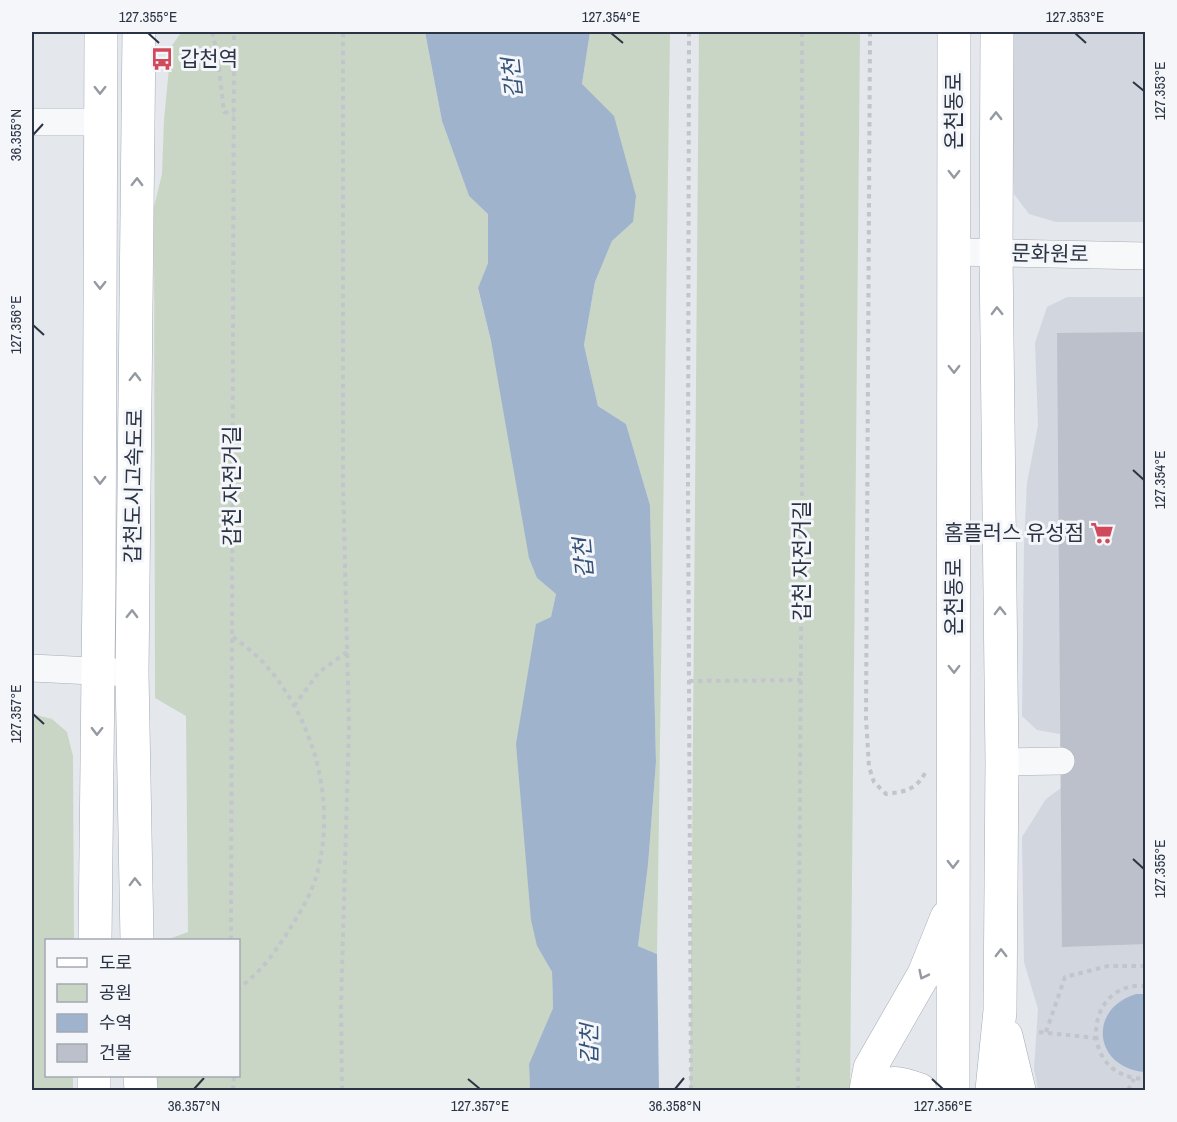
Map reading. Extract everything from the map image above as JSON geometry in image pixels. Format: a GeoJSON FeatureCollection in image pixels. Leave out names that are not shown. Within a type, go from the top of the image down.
{"type":"FeatureCollection","features":[{"type":"Feature","properties":{"kind":"main road","name":"갑천도시고속도로"},"geometry":{"type":"LineString","coordinates":[[95,939],[101,32]]}},
{"type":"Feature","properties":{"kind":"main road","name":"갑천도시고속도로"},"geometry":{"type":"LineString","coordinates":[[137,939],[132,673],[139,32]]}},
{"type":"Feature","properties":{"kind":"main road","name":"온천동로"},"geometry":{"type":"LineString","coordinates":[[953,1090],[954,32]]}},
{"type":"Feature","properties":{"kind":"main road","name":"온천동로"},"geometry":{"type":"LineString","coordinates":[[997,32],[996,253],[1002,762],[1000,1011]]}},
{"type":"Feature","properties":{"kind":"main road"},"geometry":{"type":"LineString","coordinates":[[866,1090],[870,1068],[924,974],[953,901]]}},
{"type":"Feature","properties":{"kind":"main road"},"geometry":{"type":"LineString","coordinates":[[992,1090],[1000,1011]]}},
{"type":"Feature","properties":{"kind":"main road"},"geometry":{"type":"LineString","coordinates":[[1000,1011],[1019,1090]]}},
{"type":"Feature","properties":{"kind":"main road"},"geometry":{"type":"LineString","coordinates":[[875,1090],[891,1083],[904,1084],[921,1090]]}},
{"type":"Feature","properties":{"kind":"street"},"geometry":{"type":"LineString","coordinates":[[32,122],[100,122]]}},
{"type":"Feature","properties":{"kind":"street","name":"문화원로"},"geometry":{"type":"LineString","coordinates":[[954,252],[1146,256]]}},
{"type":"Feature","properties":{"kind":"street"},"geometry":{"type":"LineString","coordinates":[[32,668],[132,673]]}},
{"type":"Feature","properties":{"kind":"street"},"geometry":{"type":"LineString","coordinates":[[1002,762],[1060,762]]}},
{"type":"Feature","properties":{"kind":"path"},"geometry":{"type":"LineString","coordinates":[[212,32],[217,52],[224,112],[234,114]]}},
{"type":"Feature","properties":{"kind":"path","name":"갑천 자전거길"},"geometry":{"type":"LineString","coordinates":[[231,939],[234,32]]}},
{"type":"Feature","properties":{"kind":"path"},"geometry":{"type":"LineString","coordinates":[[342,1090],[341,1005],[349,725],[342,486],[343,32]]}},
{"type":"Feature","properties":{"kind":"path"},"geometry":{"type":"LineString","coordinates":[[689,32],[691,1090]]}},
{"type":"Feature","properties":{"kind":"path","name":"갑천 자전거길"},"geometry":{"type":"LineString","coordinates":[[798,1090],[802,32]]}},
{"type":"Feature","properties":{"kind":"path"},"geometry":{"type":"LineString","coordinates":[[870,32],[866,718],[869,767],[874,782],[886,794],[904,792],[914,788],[927,769]]}},
{"type":"Feature","properties":{"kind":"path"},"geometry":{"type":"LineString","coordinates":[[232,636],[260,660],[278,681],[294,706],[317,759],[325,820],[316,879],[298,916],[262,969],[240,986]]}},
{"type":"Feature","properties":{"kind":"path"},"geometry":{"type":"LineString","coordinates":[[294,706],[319,672],[347,652]]}},
{"type":"Feature","properties":{"kind":"path"},"geometry":{"type":"LineString","coordinates":[[689,681],[801,680]]}},
{"type":"Feature","properties":{"kind":"path"},"geometry":{"type":"LineString","coordinates":[[1046,1032],[1065,976],[1108,966],[1146,966]]}},
{"type":"Feature","properties":{"kind":"path"},"geometry":{"type":"LineString","coordinates":[[1146,986],[1125,989],[1111,997],[1102,1008],[1096,1022],[1095,1038],[1099,1052],[1107,1065],[1119,1074],[1134,1079],[1146,1079]]}},
{"type":"Feature","properties":{"kind":"path"},"geometry":{"type":"LineString","coordinates":[[1040,1032],[1095,1038]]}},
{"type":"Feature","properties":{"kind":"path"},"geometry":{"type":"LineString","coordinates":[[1128,1090],[1134,1079]]}},
{"type":"Feature","properties":{"kind":"shaded area"},"geometry":{"type":"Polygon","coordinates":[[[1011,32],[1145,32],[1145,222],[1056,222],[1029,214],[1014,194],[1011,32]]]}},
{"type":"Feature","properties":{"kind":"shaded area"},"geometry":{"type":"Polygon","coordinates":[[[1067,297],[1145,297],[1145,1090],[1038,1090],[1034,1069],[1038,1009],[1024,962],[1022,837],[1046,799],[1061,788],[1060,734],[1037,730],[1022,716],[1024,544],[1027,483],[1038,425],[1035,343],[1047,307],[1067,297]]]}},
{"type":"Feature","properties":{"kind":"green space"},"geometry":{"type":"Polygon","coordinates":[[[180,32],[425,32],[442,121],[469,196],[489,214],[488,263],[478,289],[491,341],[537,578],[556,594],[551,618],[537,946],[552,972],[553,1008],[529,1064],[530,1090],[156,1090],[156,1077],[240,1077],[240,939],[169,939],[188,932],[186,716],[155,698],[154,207],[162,174],[164,120],[171,47],[180,32]]]}},
{"type":"Feature","properties":{"kind":"green space"},"geometry":{"type":"Polygon","coordinates":[[[590,32],[670,32],[657,954],[638,946],[648,865],[656,762],[650,505],[626,424],[598,406],[584,345],[595,282],[612,241],[633,222],[582,84],[590,32]]]}},
{"type":"Feature","properties":{"kind":"green space"},"geometry":{"type":"Polygon","coordinates":[[[699,32],[860,32],[850,1090],[690,1090],[699,32]]]}},
{"type":"Feature","properties":{"kind":"green space"},"geometry":{"type":"Polygon","coordinates":[[[32,714],[52,719],[67,732],[73,756],[74,939],[45,939],[45,1077],[73,1077],[73,1090],[32,1090],[32,714]]]}},
{"type":"Feature","properties":{"kind":"water","name":"갑천"},"geometry":{"type":"Polygon","coordinates":[[[425,32],[590,32],[582,84],[614,116],[636,196],[633,222],[612,241],[595,282],[584,345],[598,406],[626,424],[650,505],[656,762],[648,865],[638,946],[657,954],[659,1090],[530,1090],[529,1064],[553,1008],[552,972],[537,946],[531,920],[516,744],[536,624],[551,617],[556,594],[537,578],[529,558],[491,341],[478,288],[488,263],[488,214],[469,196],[442,121],[425,32]]]}},
{"type":"Feature","properties":{"kind":"water"},"geometry":{"type":"Polygon","coordinates":[[[1136,994],[1145,994],[1145,1072],[1128,1068],[1115,1060],[1107,1050],[1103,1037],[1104,1024],[1110,1012],[1120,1001],[1136,994]]]}},
{"type":"Feature","properties":{"kind":"building","name":"홈플러스 유성점"},"geometry":{"type":"Polygon","coordinates":[[[1146,332],[1146,944],[1062,947],[1057,333],[1146,332]]]}},
{"type":"Feature","properties":{"kind":"place","name":"갑천역"},"geometry":{"type":"Point","coordinates":[162,59]}},
{"type":"Feature","properties":{"kind":"place","name":"홈플러스 유성점"},"geometry":{"type":"Point","coordinates":[1102,533]}}]}
